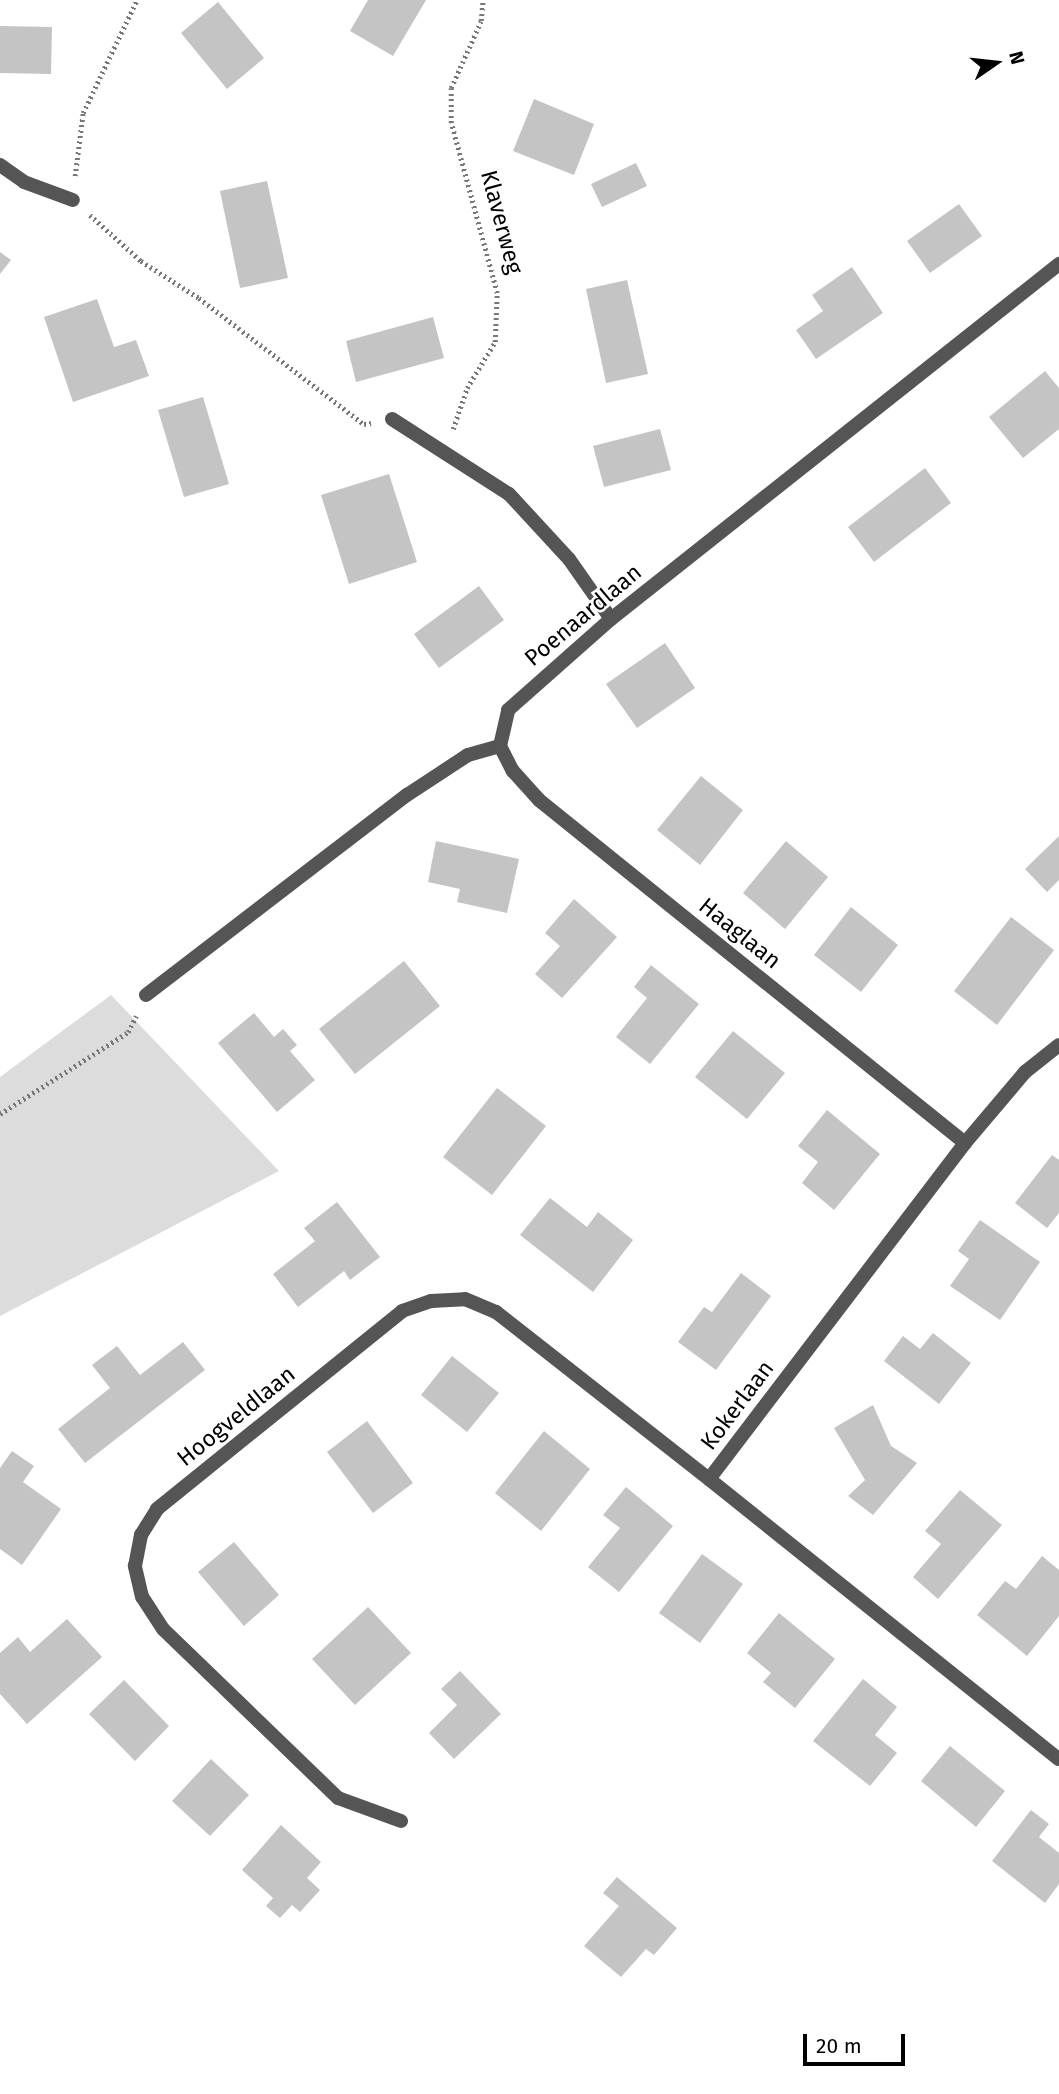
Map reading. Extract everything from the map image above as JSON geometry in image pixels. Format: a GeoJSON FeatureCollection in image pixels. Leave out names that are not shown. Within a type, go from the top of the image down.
{"type":"FeatureCollection","features":[{"type":"Feature","properties":{"kind":"street"},"geometry":{"type":"LineString","coordinates":[[0,165],[24,182],[72,200]]}},
{"type":"Feature","properties":{"kind":"street","name":"Poenaardlaan"},"geometry":{"type":"LineString","coordinates":[[500,746],[508,710],[611,619],[1059,264]]}},
{"type":"Feature","properties":{"kind":"street"},"geometry":{"type":"LineString","coordinates":[[392,419],[509,494],[569,559],[611,619]]}},
{"type":"Feature","properties":{"kind":"street"},"geometry":{"type":"LineString","coordinates":[[146,995],[407,795],[468,755],[500,746]]}},
{"type":"Feature","properties":{"kind":"street","name":"Haaglaan"},"geometry":{"type":"LineString","coordinates":[[500,746],[513,771],[539,800],[965,1143]]}},
{"type":"Feature","properties":{"kind":"street","name":"Kokerlaan"},"geometry":{"type":"LineString","coordinates":[[1059,1045],[1024,1072],[965,1143],[709,1479],[1059,1759]]}},
{"type":"Feature","properties":{"kind":"street","name":"Hoogveldlaan"},"geometry":{"type":"LineString","coordinates":[[401,1821],[338,1798],[163,1629],[142,1597],[135,1566],[141,1535],[157,1508],[402,1311],[432,1301],[465,1300],[496,1312],[709,1479]]}},
{"type":"Feature","properties":{"kind":"path"},"geometry":{"type":"LineString","coordinates":[[136,0],[83,113],[72,200],[141,261],[199,298],[365,424],[392,419]]}},
{"type":"Feature","properties":{"kind":"path","name":"Klaverweg"},"geometry":{"type":"LineString","coordinates":[[444,453],[467,388],[495,342],[497,293],[451,123],[451,88],[481,21],[483,0]]}},
{"type":"Feature","properties":{"kind":"path"},"geometry":{"type":"LineString","coordinates":[[0,1114],[128,1032],[146,995]]}},
{"type":"Feature","properties":{"kind":"shaded area"},"geometry":{"type":"Polygon","coordinates":[[[111,995],[279,1171],[0,1316],[0,1077],[111,995]]]}},
{"type":"Feature","properties":{"kind":"building"},"geometry":{"type":"Polygon","coordinates":[[[368,0],[426,0],[393,56],[350,31],[368,0]]]}},
{"type":"Feature","properties":{"kind":"building"},"geometry":{"type":"Polygon","coordinates":[[[218,2],[264,58],[227,89],[181,33],[218,2]]]}},
{"type":"Feature","properties":{"kind":"building"},"geometry":{"type":"Polygon","coordinates":[[[0,26],[52,27],[51,74],[0,73],[0,26]]]}},
{"type":"Feature","properties":{"kind":"building"},"geometry":{"type":"Polygon","coordinates":[[[534,99],[594,124],[574,175],[513,151],[534,99]]]}},
{"type":"Feature","properties":{"kind":"building"},"geometry":{"type":"Polygon","coordinates":[[[636,163],[647,186],[602,207],[591,184],[636,163]]]}},
{"type":"Feature","properties":{"kind":"building"},"geometry":{"type":"Polygon","coordinates":[[[267,181],[288,278],[240,288],[220,191],[267,181]]]}},
{"type":"Feature","properties":{"kind":"building"},"geometry":{"type":"Polygon","coordinates":[[[959,204],[982,236],[930,273],[907,241],[959,204]]]}},
{"type":"Feature","properties":{"kind":"building"},"geometry":{"type":"Polygon","coordinates":[[[0,252],[11,260],[0,274],[0,252]]]}},
{"type":"Feature","properties":{"kind":"building"},"geometry":{"type":"Polygon","coordinates":[[[852,267],[883,313],[816,359],[796,330],[823,311],[812,295],[852,267]]]}},
{"type":"Feature","properties":{"kind":"building"},"geometry":{"type":"Polygon","coordinates":[[[627,280],[648,374],[606,383],[586,289],[627,280]]]}},
{"type":"Feature","properties":{"kind":"building"},"geometry":{"type":"Polygon","coordinates":[[[97,299],[114,347],[136,340],[149,376],[73,402],[44,317],[97,299]]]}},
{"type":"Feature","properties":{"kind":"building"},"geometry":{"type":"Polygon","coordinates":[[[433,317],[444,358],[356,382],[346,341],[433,317]]]}},
{"type":"Feature","properties":{"kind":"building"},"geometry":{"type":"Polygon","coordinates":[[[1045,371],[1059,388],[1059,429],[1023,458],[989,417],[1045,371]]]}},
{"type":"Feature","properties":{"kind":"building"},"geometry":{"type":"Polygon","coordinates":[[[203,397],[229,484],[184,497],[158,410],[203,397]]]}},
{"type":"Feature","properties":{"kind":"building"},"geometry":{"type":"Polygon","coordinates":[[[660,429],[671,470],[604,487],[593,446],[660,429]]]}},
{"type":"Feature","properties":{"kind":"building"},"geometry":{"type":"Polygon","coordinates":[[[925,468],[951,503],[874,562],[848,527],[925,468]]]}},
{"type":"Feature","properties":{"kind":"building"},"geometry":{"type":"Polygon","coordinates":[[[389,474],[417,562],[349,584],[321,495],[389,474]]]}},
{"type":"Feature","properties":{"kind":"building"},"geometry":{"type":"Polygon","coordinates":[[[479,586],[504,620],[439,668],[414,634],[479,586]]]}},
{"type":"Feature","properties":{"kind":"building"},"geometry":{"type":"Polygon","coordinates":[[[665,643],[695,688],[637,728],[606,684],[665,643]]]}},
{"type":"Feature","properties":{"kind":"building"},"geometry":{"type":"Polygon","coordinates":[[[701,776],[743,810],[700,865],[657,830],[701,776]]]}},
{"type":"Feature","properties":{"kind":"building"},"geometry":{"type":"Polygon","coordinates":[[[1059,836],[1059,880],[1047,892],[1025,869],[1059,836]]]}},
{"type":"Feature","properties":{"kind":"building"},"geometry":{"type":"Polygon","coordinates":[[[436,841],[519,859],[507,913],[457,902],[460,889],[428,882],[436,841]]]}},
{"type":"Feature","properties":{"kind":"building"},"geometry":{"type":"Polygon","coordinates":[[[786,841],[828,877],[785,929],[743,893],[786,841]]]}},
{"type":"Feature","properties":{"kind":"building"},"geometry":{"type":"Polygon","coordinates":[[[574,899],[617,937],[562,998],[535,974],[560,946],[545,933],[574,899]]]}},
{"type":"Feature","properties":{"kind":"building"},"geometry":{"type":"Polygon","coordinates":[[[851,907],[898,945],[861,992],[814,955],[851,907]]]}},
{"type":"Feature","properties":{"kind":"building"},"geometry":{"type":"Polygon","coordinates":[[[1011,917],[1054,950],[997,1025],[954,991],[1011,917]]]}},
{"type":"Feature","properties":{"kind":"building"},"geometry":{"type":"Polygon","coordinates":[[[404,961],[440,1006],[355,1074],[319,1029],[404,961]]]}},
{"type":"Feature","properties":{"kind":"building"},"geometry":{"type":"Polygon","coordinates":[[[651,965],[699,1004],[650,1064],[616,1037],[647,998],[634,987],[651,965]]]}},
{"type":"Feature","properties":{"kind":"building"},"geometry":{"type":"Polygon","coordinates":[[[254,1013],[274,1037],[283,1029],[297,1045],[290,1051],[315,1080],[277,1112],[218,1043],[254,1013]]]}},
{"type":"Feature","properties":{"kind":"building"},"geometry":{"type":"Polygon","coordinates":[[[733,1031],[785,1073],[747,1119],[695,1077],[733,1031]]]}},
{"type":"Feature","properties":{"kind":"building"},"geometry":{"type":"Polygon","coordinates":[[[497,1088],[546,1126],[492,1195],[443,1157],[497,1088]]]}},
{"type":"Feature","properties":{"kind":"building"},"geometry":{"type":"Polygon","coordinates":[[[827,1110],[880,1154],[834,1210],[802,1183],[818,1162],[798,1146],[827,1110]]]}},
{"type":"Feature","properties":{"kind":"building"},"geometry":{"type":"Polygon","coordinates":[[[1052,1155],[1059,1160],[1059,1213],[1047,1228],[1015,1203],[1052,1155]]]}},
{"type":"Feature","properties":{"kind":"building"},"geometry":{"type":"Polygon","coordinates":[[[550,1198],[587,1227],[598,1212],[633,1240],[593,1292],[520,1235],[550,1198]]]}},
{"type":"Feature","properties":{"kind":"building"},"geometry":{"type":"Polygon","coordinates":[[[337,1202],[380,1257],[350,1280],[344,1271],[298,1307],[273,1274],[315,1241],[304,1228],[337,1202]]]}},
{"type":"Feature","properties":{"kind":"building"},"geometry":{"type":"Polygon","coordinates":[[[980,1220],[1040,1262],[1000,1320],[950,1286],[969,1259],[958,1251],[980,1220]]]}},
{"type":"Feature","properties":{"kind":"building"},"geometry":{"type":"Polygon","coordinates":[[[741,1273],[771,1296],[716,1370],[678,1342],[704,1307],[712,1312],[741,1273]]]}},
{"type":"Feature","properties":{"kind":"building"},"geometry":{"type":"Polygon","coordinates":[[[933,1333],[971,1363],[939,1404],[884,1361],[903,1336],[920,1349],[933,1333]]]}},
{"type":"Feature","properties":{"kind":"building"},"geometry":{"type":"Polygon","coordinates":[[[183,1342],[205,1370],[85,1463],[58,1429],[110,1388],[92,1365],[117,1346],[140,1375],[183,1342]]]}},
{"type":"Feature","properties":{"kind":"building"},"geometry":{"type":"Polygon","coordinates":[[[452,1356],[499,1393],[467,1432],[421,1395],[452,1356]]]}},
{"type":"Feature","properties":{"kind":"building"},"geometry":{"type":"Polygon","coordinates":[[[873,1405],[891,1446],[917,1463],[873,1515],[848,1496],[865,1480],[834,1428],[873,1405]]]}},
{"type":"Feature","properties":{"kind":"building"},"geometry":{"type":"Polygon","coordinates":[[[367,1421],[413,1483],[373,1513],[327,1452],[367,1421]]]}},
{"type":"Feature","properties":{"kind":"building"},"geometry":{"type":"Polygon","coordinates":[[[544,1431],[590,1469],[541,1531],[495,1493],[544,1431]]]}},
{"type":"Feature","properties":{"kind":"building"},"geometry":{"type":"Polygon","coordinates":[[[12,1451],[34,1466],[23,1482],[61,1509],[22,1565],[0,1549],[0,1468],[12,1451]]]}},
{"type":"Feature","properties":{"kind":"building"},"geometry":{"type":"Polygon","coordinates":[[[626,1487],[673,1526],[619,1592],[588,1567],[620,1528],[603,1515],[626,1487]]]}},
{"type":"Feature","properties":{"kind":"building"},"geometry":{"type":"Polygon","coordinates":[[[960,1490],[1002,1525],[938,1599],[913,1577],[941,1544],[925,1531],[960,1490]]]}},
{"type":"Feature","properties":{"kind":"building"},"geometry":{"type":"Polygon","coordinates":[[[234,1542],[279,1595],[244,1626],[198,1572],[234,1542]]]}},
{"type":"Feature","properties":{"kind":"building"},"geometry":{"type":"Polygon","coordinates":[[[702,1554],[743,1584],[700,1643],[659,1613],[702,1554]]]}},
{"type":"Feature","properties":{"kind":"building"},"geometry":{"type":"Polygon","coordinates":[[[1042,1556],[1059,1570],[1059,1616],[1027,1656],[977,1615],[1005,1581],[1016,1589],[1042,1556]]]}},
{"type":"Feature","properties":{"kind":"building"},"geometry":{"type":"Polygon","coordinates":[[[368,1607],[411,1653],[355,1705],[312,1659],[368,1607]]]}},
{"type":"Feature","properties":{"kind":"building"},"geometry":{"type":"Polygon","coordinates":[[[779,1613],[835,1659],[795,1708],[763,1682],[771,1673],[747,1653],[779,1613]]]}},
{"type":"Feature","properties":{"kind":"building"},"geometry":{"type":"Polygon","coordinates":[[[67,1619],[102,1657],[27,1724],[0,1694],[0,1653],[18,1637],[30,1652],[67,1619]]]}},
{"type":"Feature","properties":{"kind":"building"},"geometry":{"type":"Polygon","coordinates":[[[460,1671],[501,1714],[454,1759],[429,1733],[457,1705],[441,1689],[460,1671]]]}},
{"type":"Feature","properties":{"kind":"building"},"geometry":{"type":"Polygon","coordinates":[[[863,1679],[897,1707],[875,1735],[897,1753],[870,1786],[813,1741],[863,1679]]]}},
{"type":"Feature","properties":{"kind":"building"},"geometry":{"type":"Polygon","coordinates":[[[124,1680],[169,1726],[135,1761],[89,1714],[124,1680]]]}},
{"type":"Feature","properties":{"kind":"building"},"geometry":{"type":"Polygon","coordinates":[[[950,1746],[1005,1791],[976,1827],[921,1781],[950,1746]]]}},
{"type":"Feature","properties":{"kind":"building"},"geometry":{"type":"Polygon","coordinates":[[[211,1759],[249,1795],[210,1836],[172,1801],[211,1759]]]}},
{"type":"Feature","properties":{"kind":"building"},"geometry":{"type":"Polygon","coordinates":[[[1031,1810],[1049,1824],[1039,1837],[1059,1853],[1059,1884],[1045,1903],[992,1861],[1031,1810]]]}},
{"type":"Feature","properties":{"kind":"building"},"geometry":{"type":"Polygon","coordinates":[[[281,1825],[321,1862],[307,1878],[320,1890],[300,1912],[292,1905],[280,1918],[266,1906],[273,1898],[242,1870],[281,1825]]]}},
{"type":"Feature","properties":{"kind":"building"},"geometry":{"type":"Polygon","coordinates":[[[617,1877],[677,1928],[654,1955],[646,1949],[621,1977],[584,1946],[619,1906],[603,1893],[617,1877]]]}}]}
